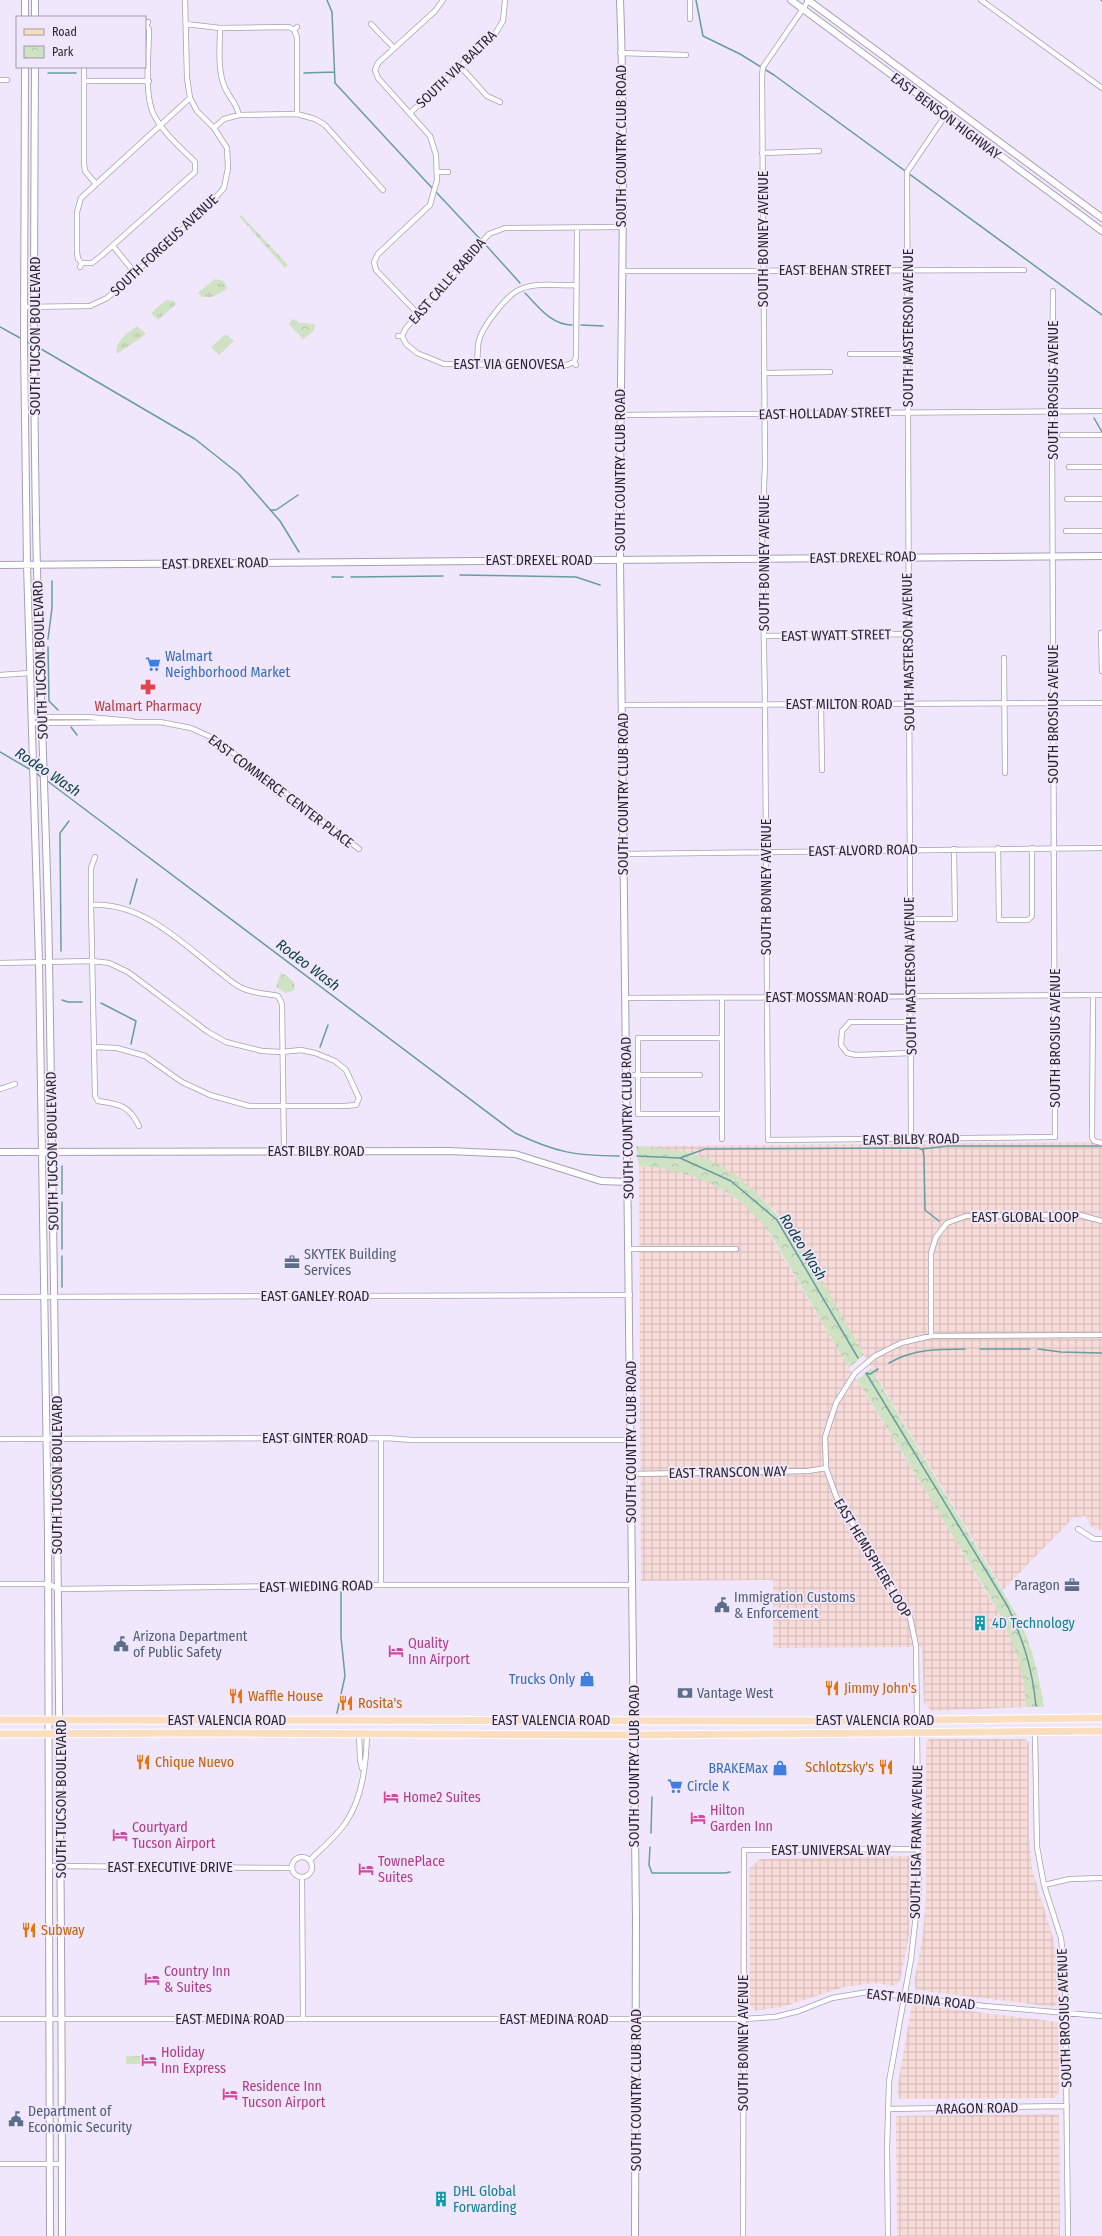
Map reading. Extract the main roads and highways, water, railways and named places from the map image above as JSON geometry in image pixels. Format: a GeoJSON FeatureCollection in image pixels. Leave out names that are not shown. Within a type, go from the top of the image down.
{"type":"FeatureCollection","features":[{"type":"Feature","properties":{"kind":"main road"},"geometry":{"type":"LineString","coordinates":[[25,0],[25,16]]}},
{"type":"Feature","properties":{"kind":"main road"},"geometry":{"type":"LineString","coordinates":[[35,0],[35,16]]}},
{"type":"Feature","properties":{"kind":"main road","name":"SOUTH COUNTRY CLUB ROAD"},"geometry":{"type":"LineString","coordinates":[[620,0],[622,270],[619,415],[620,560],[623,705],[624,998],[630,1295],[630,1440],[636,2019],[636,2236]]}},
{"type":"Feature","properties":{"kind":"main road","name":"EAST BENSON HIGHWAY"},"geometry":{"type":"LineString","coordinates":[[791,0],[1102,231]]}},
{"type":"Feature","properties":{"kind":"main road","name":"EAST BENSON HIGHWAY"},"geometry":{"type":"LineString","coordinates":[[808,0],[1102,218]]}},
{"type":"Feature","properties":{"kind":"main road","name":"SOUTH TUCSON BOULEVARD"},"geometry":{"type":"LineString","coordinates":[[25,68],[24,344],[27,565],[39,962],[49,1584],[48,1734],[50,2236]]}},
{"type":"Feature","properties":{"kind":"main road","name":"SOUTH TUCSON BOULEVARD"},"geometry":{"type":"LineString","coordinates":[[35,68],[34,350],[37,565],[45,771],[57,1438],[62,1866],[62,2236]]}},
{"type":"Feature","properties":{"kind":"main road"},"geometry":{"type":"LineString","coordinates":[[1055,196],[1060,187]]}},
{"type":"Feature","properties":{"kind":"main road","name":"EAST DREXEL ROAD"},"geometry":{"type":"LineString","coordinates":[[0,565],[1102,556]]}},
{"type":"Feature","properties":{"kind":"main road","name":"EAST BILBY ROAD"},"geometry":{"type":"LineString","coordinates":[[0,1152],[449,1151],[515,1154],[601,1180],[628,1182]]}},
{"type":"Feature","properties":{"kind":"main road"},"geometry":{"type":"LineString","coordinates":[[1058,1718],[1102,1713]]}},
{"type":"Feature","properties":{"kind":"main road","name":"EAST VALENCIA ROAD"},"geometry":{"type":"LineString","coordinates":[[0,1720],[367,1719],[634,1721],[1102,1718]]}},
{"type":"Feature","properties":{"kind":"main road"},"geometry":{"type":"LineString","coordinates":[[359,1719],[363,1734]]}},
{"type":"Feature","properties":{"kind":"main road"},"geometry":{"type":"LineString","coordinates":[[363,1734],[367,1719]]}},
{"type":"Feature","properties":{"kind":"main road"},"geometry":{"type":"LineString","coordinates":[[208,1720],[208,1733]]}},
{"type":"Feature","properties":{"kind":"main road"},"geometry":{"type":"LineString","coordinates":[[488,1720],[488,1734]]}},
{"type":"Feature","properties":{"kind":"main road"},"geometry":{"type":"LineString","coordinates":[[917,1720],[917,1733]]}},
{"type":"Feature","properties":{"kind":"main road","name":"EAST VALENCIA ROAD"},"geometry":{"type":"LineString","coordinates":[[0,1734],[208,1733],[634,1735],[1102,1731]]}},
{"type":"Feature","properties":{"kind":"waterway"},"geometry":{"type":"LineString","coordinates":[[327,0],[332,12],[335,83],[433,189]]}},
{"type":"Feature","properties":{"kind":"waterway"},"geometry":{"type":"LineString","coordinates":[[696,0],[703,36],[740,54],[774,75],[1102,315]]}},
{"type":"Feature","properties":{"kind":"waterway"},"geometry":{"type":"LineString","coordinates":[[304,73],[334,72]]}},
{"type":"Feature","properties":{"kind":"waterway"},"geometry":{"type":"LineString","coordinates":[[48,73],[76,73]]}},
{"type":"Feature","properties":{"kind":"waterway"},"geometry":{"type":"LineString","coordinates":[[436,192],[481,240]]}},
{"type":"Feature","properties":{"kind":"waterway"},"geometry":{"type":"LineString","coordinates":[[484,243],[520,283]]}},
{"type":"Feature","properties":{"kind":"waterway"},"geometry":{"type":"LineString","coordinates":[[525,293],[552,319],[572,325]]}},
{"type":"Feature","properties":{"kind":"waterway"},"geometry":{"type":"LineString","coordinates":[[581,325],[603,326]]}},
{"type":"Feature","properties":{"kind":"waterway"},"geometry":{"type":"LineString","coordinates":[[0,327],[22,339]]}},
{"type":"Feature","properties":{"kind":"waterway"},"geometry":{"type":"LineString","coordinates":[[26,341],[33,345]]}},
{"type":"Feature","properties":{"kind":"waterway"},"geometry":{"type":"LineString","coordinates":[[36,346],[195,439],[239,474],[280,521],[299,552]]}},
{"type":"Feature","properties":{"kind":"waterway"},"geometry":{"type":"LineString","coordinates":[[1094,418],[1102,432]]}},
{"type":"Feature","properties":{"kind":"waterway"},"geometry":{"type":"LineString","coordinates":[[270,510],[276,510],[298,495]]}},
{"type":"Feature","properties":{"kind":"waterway"},"geometry":{"type":"LineString","coordinates":[[460,575],[576,577],[600,585]]}},
{"type":"Feature","properties":{"kind":"waterway"},"geometry":{"type":"LineString","coordinates":[[351,577],[443,576]]}},
{"type":"Feature","properties":{"kind":"waterway"},"geometry":{"type":"LineString","coordinates":[[332,577],[343,577]]}},
{"type":"Feature","properties":{"kind":"waterway"},"geometry":{"type":"LineString","coordinates":[[48,639],[52,608],[52,581]]}},
{"type":"Feature","properties":{"kind":"waterway"},"geometry":{"type":"LineString","coordinates":[[48,647],[49,701],[58,710]]}},
{"type":"Feature","properties":{"kind":"waterway"},"geometry":{"type":"LineString","coordinates":[[71,727],[77,735]]}},
{"type":"Feature","properties":{"kind":"waterway","name":"Rodeo Wash"},"geometry":{"type":"LineString","coordinates":[[0,752],[31,770]]}},
{"type":"Feature","properties":{"kind":"waterway","name":"Rodeo Wash"},"geometry":{"type":"LineString","coordinates":[[36,773],[42,778]]}},
{"type":"Feature","properties":{"kind":"waterway","name":"Rodeo Wash"},"geometry":{"type":"LineString","coordinates":[[46,780],[515,1133],[542,1145],[566,1152],[619,1156]]}},
{"type":"Feature","properties":{"kind":"waterway"},"geometry":{"type":"LineString","coordinates":[[61,951],[60,833],[69,821]]}},
{"type":"Feature","properties":{"kind":"waterway"},"geometry":{"type":"LineString","coordinates":[[130,904],[137,879]]}},
{"type":"Feature","properties":{"kind":"waterway"},"geometry":{"type":"LineString","coordinates":[[62,1000],[68,1002],[82,1002]]}},
{"type":"Feature","properties":{"kind":"waterway"},"geometry":{"type":"LineString","coordinates":[[101,1003],[136,1021],[131,1044]]}},
{"type":"Feature","properties":{"kind":"waterway"},"geometry":{"type":"LineString","coordinates":[[320,1047],[328,1025]]}},
{"type":"Feature","properties":{"kind":"waterway"},"geometry":{"type":"LineString","coordinates":[[922,1149],[947,1146],[1102,1146]]}},
{"type":"Feature","properties":{"kind":"waterway"},"geometry":{"type":"LineString","coordinates":[[680,1158],[705,1149],[918,1148],[923,1150],[924,1157],[925,1210],[939,1221]]}},
{"type":"Feature","properties":{"kind":"waterway","name":"Rodeo Wash"},"geometry":{"type":"LineString","coordinates":[[637,1156],[680,1158],[731,1181],[777,1220],[858,1358]]}},
{"type":"Feature","properties":{"kind":"waterway"},"geometry":{"type":"LineString","coordinates":[[62,1166],[62,1194]]}},
{"type":"Feature","properties":{"kind":"waterway"},"geometry":{"type":"LineString","coordinates":[[62,1202],[62,1249]]}},
{"type":"Feature","properties":{"kind":"waterway"},"geometry":{"type":"LineString","coordinates":[[62,1256],[62,1287]]}},
{"type":"Feature","properties":{"kind":"waterway","name":"Rodeo Wash"},"geometry":{"type":"LineString","coordinates":[[889,1363],[898,1358],[916,1352],[965,1349]]}},
{"type":"Feature","properties":{"kind":"waterway","name":"Rodeo Wash"},"geometry":{"type":"LineString","coordinates":[[980,1349],[1030,1349]]}},
{"type":"Feature","properties":{"kind":"waterway","name":"Rodeo Wash"},"geometry":{"type":"LineString","coordinates":[[1038,1349],[1061,1352],[1102,1353]]}},
{"type":"Feature","properties":{"kind":"waterway","name":"Rodeo Wash"},"geometry":{"type":"LineString","coordinates":[[866,1373],[870,1374],[878,1369]]}},
{"type":"Feature","properties":{"kind":"waterway"},"geometry":{"type":"LineString","coordinates":[[866,1373],[1008,1607],[1019,1632],[1030,1667],[1036,1706]]}},
{"type":"Feature","properties":{"kind":"waterway"},"geometry":{"type":"LineString","coordinates":[[337,1713],[345,1676],[341,1637],[341,1592]]}},
{"type":"Feature","properties":{"kind":"waterway"},"geometry":{"type":"LineString","coordinates":[[651,1833],[652,1797]]}},
{"type":"Feature","properties":{"kind":"waterway"},"geometry":{"type":"LineString","coordinates":[[650,1847],[649,1865],[652,1873],[730,1872]]}},
{"type":"Feature","properties":{"kind":"place","name":"Walmart Neighborhood Market"},"geometry":{"type":"Point","coordinates":[153,664]}},
{"type":"Feature","properties":{"kind":"place","name":"Walmart Pharmacy"},"geometry":{"type":"Point","coordinates":[148,687]}},
{"type":"Feature","properties":{"kind":"place","name":"SKYTEK Building Services"},"geometry":{"type":"Point","coordinates":[292,1262]}},
{"type":"Feature","properties":{"kind":"place","name":"Paragon"},"geometry":{"type":"Point","coordinates":[1072,1585]}},
{"type":"Feature","properties":{"kind":"place","name":"Immigration Customs & Enforcement"},"geometry":{"type":"Point","coordinates":[722,1605]}},
{"type":"Feature","properties":{"kind":"place","name":"4D Technology"},"geometry":{"type":"Point","coordinates":[980,1623]}},
{"type":"Feature","properties":{"kind":"place","name":"Arizona Department of Public Safety"},"geometry":{"type":"Point","coordinates":[121,1644]}},
{"type":"Feature","properties":{"kind":"place","name":"Quality Inn Airport"},"geometry":{"type":"Point","coordinates":[396,1651]}},
{"type":"Feature","properties":{"kind":"place","name":"Trucks Only"},"geometry":{"type":"Point","coordinates":[587,1679]}},
{"type":"Feature","properties":{"kind":"place","name":"Jimmy John's"},"geometry":{"type":"Point","coordinates":[832,1688]}},
{"type":"Feature","properties":{"kind":"place","name":"Vantage West"},"geometry":{"type":"Point","coordinates":[685,1693]}},
{"type":"Feature","properties":{"kind":"place","name":"Waffle House"},"geometry":{"type":"Point","coordinates":[236,1696]}},
{"type":"Feature","properties":{"kind":"place","name":"Rosita's"},"geometry":{"type":"Point","coordinates":[346,1703]}},
{"type":"Feature","properties":{"kind":"place","name":"Chique Nuevo"},"geometry":{"type":"Point","coordinates":[143,1762]}},
{"type":"Feature","properties":{"kind":"place","name":"Schlotzsky's"},"geometry":{"type":"Point","coordinates":[886,1767]}},
{"type":"Feature","properties":{"kind":"place","name":"BRAKEMax"},"geometry":{"type":"Point","coordinates":[780,1768]}},
{"type":"Feature","properties":{"kind":"place","name":"Circle K"},"geometry":{"type":"Point","coordinates":[675,1786]}},
{"type":"Feature","properties":{"kind":"place","name":"Home2 Suites"},"geometry":{"type":"Point","coordinates":[391,1797]}},
{"type":"Feature","properties":{"kind":"place","name":"Hilton Garden Inn"},"geometry":{"type":"Point","coordinates":[698,1818]}},
{"type":"Feature","properties":{"kind":"place","name":"Courtyard Tucson Airport"},"geometry":{"type":"Point","coordinates":[120,1835]}},
{"type":"Feature","properties":{"kind":"place","name":"TownePlace Suites"},"geometry":{"type":"Point","coordinates":[366,1869]}},
{"type":"Feature","properties":{"kind":"place","name":"Subway"},"geometry":{"type":"Point","coordinates":[29,1930]}},
{"type":"Feature","properties":{"kind":"place","name":"Country Inn & Suites"},"geometry":{"type":"Point","coordinates":[152,1979]}},
{"type":"Feature","properties":{"kind":"place","name":"Holiday Inn Express"},"geometry":{"type":"Point","coordinates":[149,2060]}},
{"type":"Feature","properties":{"kind":"place","name":"Residence Inn Tucson Airport"},"geometry":{"type":"Point","coordinates":[230,2094]}},
{"type":"Feature","properties":{"kind":"place","name":"Department of Economic Security"},"geometry":{"type":"Point","coordinates":[16,2119]}},
{"type":"Feature","properties":{"kind":"place","name":"DHL Global Forwarding"},"geometry":{"type":"Point","coordinates":[441,2199]}}]}
